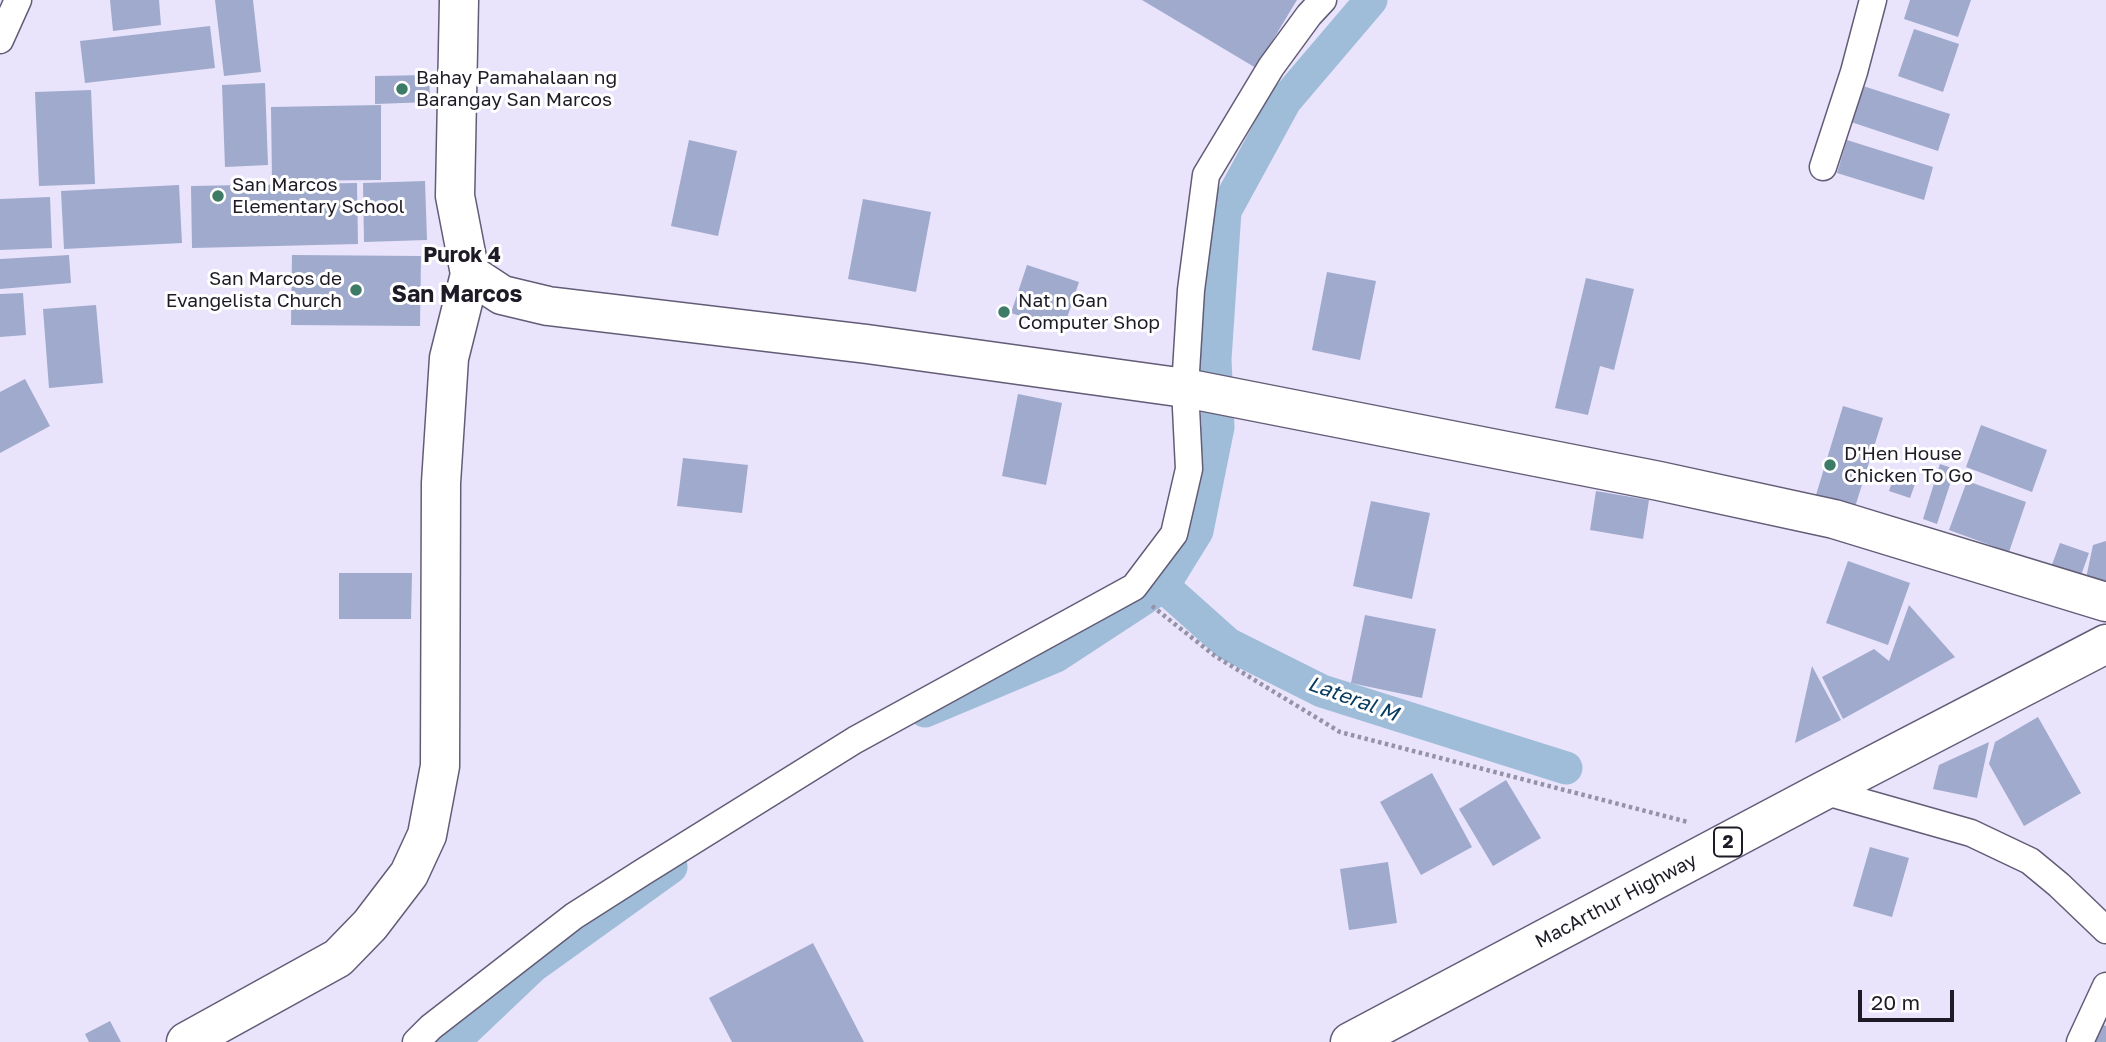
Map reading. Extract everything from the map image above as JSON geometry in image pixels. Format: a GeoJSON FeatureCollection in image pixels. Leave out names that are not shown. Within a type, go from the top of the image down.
{"type":"FeatureCollection","features":[{"type":"Feature","properties":{"kind":"main road"},"geometry":{"type":"LineString","coordinates":[[186,1042],[338,958],[370,925],[409,874],[427,835],[440,766],[441,483],[449,358],[470,274],[455,196],[459,0]]}},
{"type":"Feature","properties":{"kind":"main road"},"geometry":{"type":"LineString","coordinates":[[470,274],[502,295],[548,306],[867,344],[1206,393],[1659,481],[1834,519],[2106,602]]}},
{"type":"Feature","properties":{"kind":"main road","name":"MacArthur Highway"},"geometry":{"type":"LineString","coordinates":[[1350,1042],[2106,644]]}},
{"type":"Feature","properties":{"kind":"street"},"geometry":{"type":"LineString","coordinates":[[0,40],[18,0]]}},
{"type":"Feature","properties":{"kind":"street"},"geometry":{"type":"LineString","coordinates":[[416,1042],[431,1027],[574,916],[632,879],[855,740],[1133,587],[1174,534],[1206,393],[1191,290],[1206,175],[1271,67],[1323,0]]}},
{"type":"Feature","properties":{"kind":"street"},"geometry":{"type":"LineString","coordinates":[[1823,167],[1854,72],[1872,0]]}},
{"type":"Feature","properties":{"kind":"street"},"geometry":{"type":"LineString","coordinates":[[1823,791],[1971,833],[2030,861],[2106,930]]}},
{"type":"Feature","properties":{"kind":"street"},"geometry":{"type":"LineString","coordinates":[[2080,1042],[2106,986]]}},
{"type":"Feature","properties":{"kind":"path"},"geometry":{"type":"LineString","coordinates":[[1159,612],[1215,656],[1340,732],[1740,835]]}},
{"type":"Feature","properties":{"kind":"building"},"geometry":{"type":"Polygon","coordinates":[[[110,0],[159,0],[161,25],[113,31],[110,0]]]}},
{"type":"Feature","properties":{"kind":"building"},"geometry":{"type":"Polygon","coordinates":[[[215,0],[253,0],[261,72],[224,76],[215,0]]]}},
{"type":"Feature","properties":{"kind":"building"},"geometry":{"type":"Polygon","coordinates":[[[1142,0],[1297,0],[1256,68],[1142,0]]]}},
{"type":"Feature","properties":{"kind":"building"},"geometry":{"type":"Polygon","coordinates":[[[1910,0],[1971,0],[1958,37],[1904,19],[1910,0]]]}},
{"type":"Feature","properties":{"kind":"building"},"geometry":{"type":"Polygon","coordinates":[[[210,26],[215,68],[85,83],[80,41],[210,26]]]}},
{"type":"Feature","properties":{"kind":"building"},"geometry":{"type":"Polygon","coordinates":[[[1914,29],[1959,44],[1943,92],[1898,76],[1914,29]]]}},
{"type":"Feature","properties":{"kind":"building","name":"Bahay Pamahalaan ng Barangay San Marcos"},"geometry":{"type":"Polygon","coordinates":[[[429,75],[430,102],[375,104],[375,76],[429,75]]]}},
{"type":"Feature","properties":{"kind":"building"},"geometry":{"type":"Polygon","coordinates":[[[265,83],[268,165],[225,167],[222,85],[265,83]]]}},
{"type":"Feature","properties":{"kind":"building"},"geometry":{"type":"Polygon","coordinates":[[[1863,86],[1950,114],[1938,151],[1851,122],[1863,86]]]}},
{"type":"Feature","properties":{"kind":"building"},"geometry":{"type":"Polygon","coordinates":[[[91,90],[95,184],[39,186],[35,92],[91,90]]]}},
{"type":"Feature","properties":{"kind":"building"},"geometry":{"type":"Polygon","coordinates":[[[381,105],[381,180],[272,181],[271,107],[381,105]]]}},
{"type":"Feature","properties":{"kind":"building"},"geometry":{"type":"Polygon","coordinates":[[[689,140],[737,151],[718,236],[671,226],[689,140]]]}},
{"type":"Feature","properties":{"kind":"building"},"geometry":{"type":"Polygon","coordinates":[[[1847,140],[1933,167],[1924,200],[1837,173],[1847,140]]]}},
{"type":"Feature","properties":{"kind":"building"},"geometry":{"type":"Polygon","coordinates":[[[425,181],[427,240],[364,242],[363,183],[425,181]]]}},
{"type":"Feature","properties":{"kind":"building"},"geometry":{"type":"Polygon","coordinates":[[[357,183],[358,244],[192,248],[191,186],[357,183]]]}},
{"type":"Feature","properties":{"kind":"building"},"geometry":{"type":"Polygon","coordinates":[[[179,185],[182,243],[64,249],[61,191],[179,185]]]}},
{"type":"Feature","properties":{"kind":"building"},"geometry":{"type":"Polygon","coordinates":[[[50,197],[52,248],[0,250],[0,199],[50,197]]]}},
{"type":"Feature","properties":{"kind":"building"},"geometry":{"type":"Polygon","coordinates":[[[863,199],[931,212],[916,292],[848,279],[863,199]]]}},
{"type":"Feature","properties":{"kind":"building"},"geometry":{"type":"Polygon","coordinates":[[[69,255],[71,283],[0,289],[0,259],[69,255]]]}},
{"type":"Feature","properties":{"kind":"building","name":"San Marcos de Evangelista Church"},"geometry":{"type":"Polygon","coordinates":[[[292,255],[421,256],[420,326],[291,325],[292,255]]]}},
{"type":"Feature","properties":{"kind":"building"},"geometry":{"type":"Polygon","coordinates":[[[1027,265],[1079,282],[1063,330],[1011,313],[1027,265]]]}},
{"type":"Feature","properties":{"kind":"building"},"geometry":{"type":"Polygon","coordinates":[[[1327,272],[1376,281],[1360,360],[1312,350],[1327,272]]]}},
{"type":"Feature","properties":{"kind":"building"},"geometry":{"type":"Polygon","coordinates":[[[1586,278],[1634,289],[1614,370],[1600,366],[1588,415],[1555,408],[1586,278]]]}},
{"type":"Feature","properties":{"kind":"building"},"geometry":{"type":"Polygon","coordinates":[[[23,293],[26,335],[0,337],[0,294],[23,293]]]}},
{"type":"Feature","properties":{"kind":"building"},"geometry":{"type":"Polygon","coordinates":[[[96,305],[103,383],[49,388],[43,309],[96,305]]]}},
{"type":"Feature","properties":{"kind":"building"},"geometry":{"type":"Polygon","coordinates":[[[25,379],[50,426],[0,453],[0,392],[25,379]]]}},
{"type":"Feature","properties":{"kind":"building"},"geometry":{"type":"Polygon","coordinates":[[[1018,394],[1062,403],[1046,485],[1002,476],[1018,394]]]}},
{"type":"Feature","properties":{"kind":"building"},"geometry":{"type":"Polygon","coordinates":[[[1843,406],[1883,418],[1855,507],[1816,495],[1843,406]]]}},
{"type":"Feature","properties":{"kind":"building"},"geometry":{"type":"Polygon","coordinates":[[[1981,425],[2047,450],[2032,492],[1966,467],[1981,425]]]}},
{"type":"Feature","properties":{"kind":"building"},"geometry":{"type":"Polygon","coordinates":[[[683,458],[748,465],[742,513],[677,506],[683,458]]]}},
{"type":"Feature","properties":{"kind":"building"},"geometry":{"type":"Polygon","coordinates":[[[1940,464],[1955,469],[1937,524],[1923,519],[1940,464]]]}},
{"type":"Feature","properties":{"kind":"building"},"geometry":{"type":"Polygon","coordinates":[[[1895,474],[1916,481],[1910,498],[1889,491],[1895,474]]]}},
{"type":"Feature","properties":{"kind":"building"},"geometry":{"type":"Polygon","coordinates":[[[1967,481],[2026,502],[2009,552],[1949,530],[1967,481]]]}},
{"type":"Feature","properties":{"kind":"building"},"geometry":{"type":"Polygon","coordinates":[[[1596,491],[1649,500],[1643,539],[1590,530],[1596,491]]]}},
{"type":"Feature","properties":{"kind":"building"},"geometry":{"type":"Polygon","coordinates":[[[1371,501],[1430,513],[1412,599],[1353,586],[1371,501]]]}},
{"type":"Feature","properties":{"kind":"building"},"geometry":{"type":"Polygon","coordinates":[[[2106,541],[2106,587],[2085,583],[2093,545],[2106,541]]]}},
{"type":"Feature","properties":{"kind":"building"},"geometry":{"type":"Polygon","coordinates":[[[2060,543],[2089,553],[2079,581],[2050,570],[2060,543]]]}},
{"type":"Feature","properties":{"kind":"building"},"geometry":{"type":"Polygon","coordinates":[[[1848,561],[1910,583],[1888,645],[1826,623],[1848,561]]]}},
{"type":"Feature","properties":{"kind":"building"},"geometry":{"type":"Polygon","coordinates":[[[339,573],[412,573],[411,619],[339,619],[339,573]]]}},
{"type":"Feature","properties":{"kind":"building"},"geometry":{"type":"Polygon","coordinates":[[[1909,605],[1955,657],[1843,719],[1822,677],[1874,649],[1889,661],[1909,605]]]}},
{"type":"Feature","properties":{"kind":"building"},"geometry":{"type":"Polygon","coordinates":[[[1365,615],[1436,629],[1422,698],[1351,683],[1365,615]]]}},
{"type":"Feature","properties":{"kind":"building"},"geometry":{"type":"Polygon","coordinates":[[[1812,666],[1841,720],[1795,743],[1812,666]]]}},
{"type":"Feature","properties":{"kind":"building"},"geometry":{"type":"Polygon","coordinates":[[[2038,717],[2081,793],[2024,826],[1989,764],[1995,742],[2038,717]]]}},
{"type":"Feature","properties":{"kind":"building"},"geometry":{"type":"Polygon","coordinates":[[[1989,742],[1977,798],[1933,789],[1939,765],[1989,742]]]}},
{"type":"Feature","properties":{"kind":"building"},"geometry":{"type":"Polygon","coordinates":[[[1432,773],[1472,847],[1421,875],[1380,802],[1432,773]]]}},
{"type":"Feature","properties":{"kind":"building"},"geometry":{"type":"Polygon","coordinates":[[[1506,780],[1541,838],[1493,866],[1459,809],[1506,780]]]}},
{"type":"Feature","properties":{"kind":"building"},"geometry":{"type":"Polygon","coordinates":[[[1870,847],[1909,858],[1892,917],[1853,906],[1870,847]]]}},
{"type":"Feature","properties":{"kind":"building"},"geometry":{"type":"Polygon","coordinates":[[[1388,862],[1397,923],[1349,930],[1340,869],[1388,862]]]}},
{"type":"Feature","properties":{"kind":"building"},"geometry":{"type":"Polygon","coordinates":[[[813,943],[864,1042],[732,1042],[709,998],[813,943]]]}},
{"type":"Feature","properties":{"kind":"building"},"geometry":{"type":"Polygon","coordinates":[[[110,1021],[121,1042],[89,1042],[85,1034],[110,1021]]]}},
{"type":"Feature","properties":{"kind":"building"},"geometry":{"type":"Polygon","coordinates":[[[2098,1023],[2106,1026],[2106,1042],[2089,1042],[2098,1023]]]}},
{"type":"Feature","properties":{"kind":"waterway"},"geometry":{"type":"LineString","coordinates":[[925,711],[1056,656],[1163,586],[1197,531],[1218,427],[1215,359],[1225,211],[1285,101],[1371,0]]}},
{"type":"Feature","properties":{"kind":"waterway","name":"Lateral M"},"geometry":{"type":"LineString","coordinates":[[1163,586],[1228,644],[1322,691],[1566,768]]}},
{"type":"Feature","properties":{"kind":"waterway"},"geometry":{"type":"LineString","coordinates":[[453,1042],[533,966],[671,867]]}},
{"type":"Feature","properties":{"kind":"place","name":"Bahay Pamahalaan ng Barangay San Marcos"},"geometry":{"type":"Point","coordinates":[402,89]}},
{"type":"Feature","properties":{"kind":"place","name":"San Marcos Elementary School"},"geometry":{"type":"Point","coordinates":[218,196]}},
{"type":"Feature","properties":{"kind":"place","name":"San Marcos de Evangelista Church"},"geometry":{"type":"Point","coordinates":[356,290]}},
{"type":"Feature","properties":{"kind":"place","name":"Nat n Gan Computer Shop"},"geometry":{"type":"Point","coordinates":[1004,312]}},
{"type":"Feature","properties":{"kind":"place","name":"D'Hen House Chicken To Go"},"geometry":{"type":"Point","coordinates":[1830,465]}},
{"type":"Feature","properties":{"kind":"district","name":"Purok 4"},"geometry":{"type":"Point","coordinates":[462,255]}},
{"type":"Feature","properties":{"kind":"district","name":"San Marcos"},"geometry":{"type":"Point","coordinates":[457,295]}}]}
